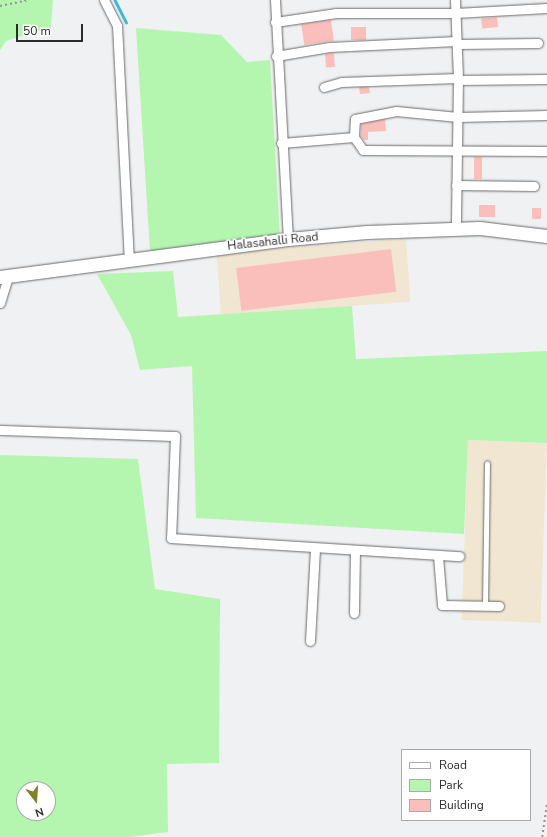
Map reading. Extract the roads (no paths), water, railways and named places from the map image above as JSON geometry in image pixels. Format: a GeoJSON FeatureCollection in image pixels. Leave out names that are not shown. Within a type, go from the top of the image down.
{"type":"FeatureCollection","features":[{"type":"Feature","properties":{"kind":"main road","name":"Halasahalli Road"},"geometry":{"type":"LineString","coordinates":[[4,277],[129,259],[288,239],[419,228],[480,228],[547,236]]}},
{"type":"Feature","properties":{"kind":"street"},"geometry":{"type":"LineString","coordinates":[[104,0],[116,25],[129,259]]}},
{"type":"Feature","properties":{"kind":"street"},"geometry":{"type":"LineString","coordinates":[[275,0],[276,56],[288,239]]}},
{"type":"Feature","properties":{"kind":"street"},"geometry":{"type":"LineString","coordinates":[[455,0],[458,79],[456,228]]}},
{"type":"Feature","properties":{"kind":"street"},"geometry":{"type":"LineString","coordinates":[[275,22],[336,13],[455,12],[547,8]]}},
{"type":"Feature","properties":{"kind":"street"},"geometry":{"type":"LineString","coordinates":[[276,56],[328,47],[457,43],[538,43]]}},
{"type":"Feature","properties":{"kind":"street"},"geometry":{"type":"LineString","coordinates":[[324,87],[341,82],[458,79],[547,79]]}},
{"type":"Feature","properties":{"kind":"street"},"geometry":{"type":"LineString","coordinates":[[546,152],[363,150],[354,137],[355,119],[389,112],[458,117],[547,115]]}},
{"type":"Feature","properties":{"kind":"street"},"geometry":{"type":"LineString","coordinates":[[281,143],[354,137]]}},
{"type":"Feature","properties":{"kind":"street"},"geometry":{"type":"LineString","coordinates":[[456,185],[534,186]]}},
{"type":"Feature","properties":{"kind":"street"},"geometry":{"type":"LineString","coordinates":[[0,303],[4,277]]}},
{"type":"Feature","properties":{"kind":"street"},"geometry":{"type":"LineString","coordinates":[[0,430],[175,436],[171,538],[438,556],[459,556]]}},
{"type":"Feature","properties":{"kind":"street"},"geometry":{"type":"LineString","coordinates":[[310,641],[315,548]]}},
{"type":"Feature","properties":{"kind":"street"},"geometry":{"type":"LineString","coordinates":[[354,612],[355,550]]}},
{"type":"Feature","properties":{"kind":"street"},"geometry":{"type":"LineString","coordinates":[[438,556],[442,605],[499,606]]}},
{"type":"Feature","properties":{"kind":"lane"},"geometry":{"type":"LineString","coordinates":[[485,606],[487,464]]}},
{"type":"Feature","properties":{"kind":"waterway"},"geometry":{"type":"LineString","coordinates":[[115,0],[126,22]]}}]}
